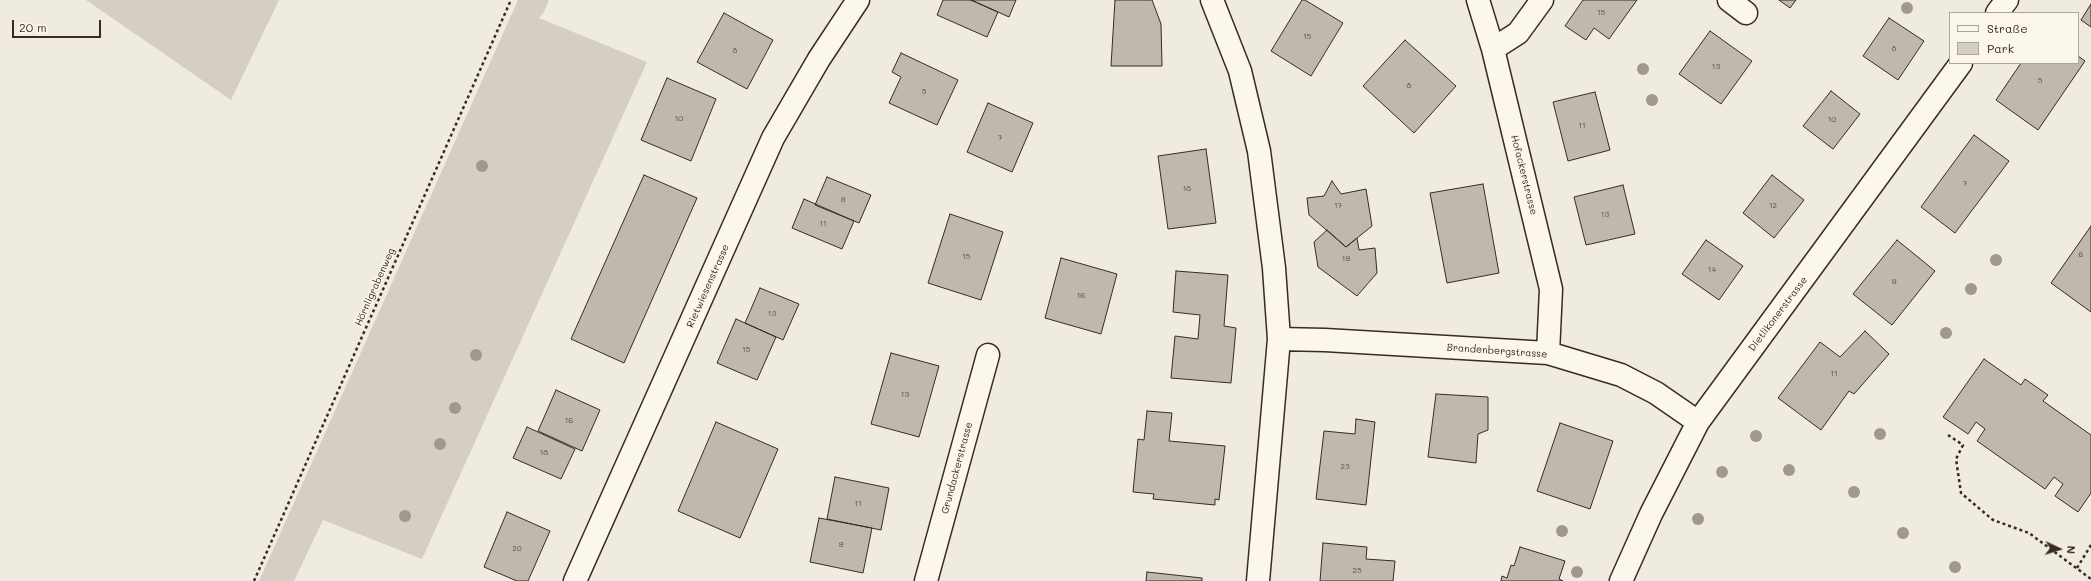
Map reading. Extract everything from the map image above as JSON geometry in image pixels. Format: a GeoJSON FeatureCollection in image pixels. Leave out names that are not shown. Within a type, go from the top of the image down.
{"type":"FeatureCollection","features":[{"type":"Feature","properties":{"kind":"street","name":"Rietwiesenstrasse"},"geometry":{"type":"LineString","coordinates":[[575,581],[773,138],[819,58],[858,0]]}},
{"type":"Feature","properties":{"kind":"street"},"geometry":{"type":"LineString","coordinates":[[1212,0],[1240,70],[1259,151],[1274,268],[1279,339],[1258,581]]}},
{"type":"Feature","properties":{"kind":"street","name":"Hofackerstrasse"},"geometry":{"type":"LineString","coordinates":[[1478,0],[1493,49],[1552,289],[1548,353]]}},
{"type":"Feature","properties":{"kind":"street"},"geometry":{"type":"LineString","coordinates":[[1493,49],[1518,33],[1542,0]]}},
{"type":"Feature","properties":{"kind":"street"},"geometry":{"type":"LineString","coordinates":[[1998,12],[2007,0]]}},
{"type":"Feature","properties":{"kind":"street","name":"Dietlikonerstrasse"},"geometry":{"type":"LineString","coordinates":[[1622,581],[1651,514],[1698,422],[1960,64]]}},
{"type":"Feature","properties":{"kind":"street","name":"Brandenbergstrasse"},"geometry":{"type":"LineString","coordinates":[[1279,339],[1548,353],[1621,375],[1656,393],[1698,422]]}},
{"type":"Feature","properties":{"kind":"street","name":"Grundackerstrasse"},"geometry":{"type":"LineString","coordinates":[[926,581],[988,355]]}},
{"type":"Feature","properties":{"kind":"path","name":"Hörnligrabenweg"},"geometry":{"type":"LineString","coordinates":[[254,581],[511,0]]}},
{"type":"Feature","properties":{"kind":"path"},"geometry":{"type":"LineString","coordinates":[[1948,435],[1963,445],[1956,459],[1961,493],[1993,520],[2028,533],[2091,579]]}},
{"type":"Feature","properties":{"kind":"path"},"geometry":{"type":"LineString","coordinates":[[2077,568],[2091,545]]}},
{"type":"Feature","properties":{"kind":"green space"},"geometry":{"type":"Polygon","coordinates":[[[86,0],[279,0],[231,100],[86,0]]]}},
{"type":"Feature","properties":{"kind":"green space"},"geometry":{"type":"Polygon","coordinates":[[[518,0],[549,0],[544,12],[539,18],[647,62],[422,559],[323,520],[294,581],[259,581],[518,0]]]}},
{"type":"Feature","properties":{"kind":"building"},"geometry":{"type":"Polygon","coordinates":[[[943,0],[971,0],[998,12],[987,37],[937,15],[943,0]]]}},
{"type":"Feature","properties":{"kind":"building"},"geometry":{"type":"Polygon","coordinates":[[[971,0],[1016,0],[1009,17],[971,0]]]}},
{"type":"Feature","properties":{"kind":"building"},"geometry":{"type":"Polygon","coordinates":[[[1115,0],[1152,0],[1161,24],[1162,66],[1111,66],[1115,0]]]}},
{"type":"Feature","properties":{"kind":"building"},"geometry":{"type":"Polygon","coordinates":[[[1302,0],[1305,0],[1343,23],[1311,76],[1271,51],[1302,0]]]}},
{"type":"Feature","properties":{"kind":"building"},"geometry":{"type":"Polygon","coordinates":[[[1583,0],[1637,0],[1609,39],[1594,28],[1586,40],[1565,26],[1583,0]]]}},
{"type":"Feature","properties":{"kind":"building"},"geometry":{"type":"Polygon","coordinates":[[[1779,0],[1796,0],[1790,8],[1779,0]]]}},
{"type":"Feature","properties":{"kind":"building"},"geometry":{"type":"Polygon","coordinates":[[[2091,4],[2091,27],[2081,20],[2091,4]]]}},
{"type":"Feature","properties":{"kind":"building"},"geometry":{"type":"Polygon","coordinates":[[[724,13],[773,40],[747,89],[697,62],[724,13]]]}},
{"type":"Feature","properties":{"kind":"building"},"geometry":{"type":"Polygon","coordinates":[[[1889,18],[1924,41],[1898,80],[1863,56],[1889,18]]]}},
{"type":"Feature","properties":{"kind":"building"},"geometry":{"type":"Polygon","coordinates":[[[1710,31],[1752,61],[1721,104],[1679,74],[1710,31]]]}},
{"type":"Feature","properties":{"kind":"building"},"geometry":{"type":"Polygon","coordinates":[[[1405,40],[1456,86],[1414,133],[1363,86],[1405,40]]]}},
{"type":"Feature","properties":{"kind":"building"},"geometry":{"type":"Polygon","coordinates":[[[901,53],[958,80],[937,125],[889,103],[901,77],[892,72],[901,53]]]}},
{"type":"Feature","properties":{"kind":"building"},"geometry":{"type":"Polygon","coordinates":[[[2079,57],[2085,61],[2038,130],[1996,100],[2020,64],[2079,64],[2079,57]]]}},
{"type":"Feature","properties":{"kind":"building"},"geometry":{"type":"Polygon","coordinates":[[[667,78],[716,99],[691,161],[641,140],[667,78]]]}},
{"type":"Feature","properties":{"kind":"building"},"geometry":{"type":"Polygon","coordinates":[[[1831,91],[1860,114],[1833,149],[1803,126],[1831,91]]]}},
{"type":"Feature","properties":{"kind":"building"},"geometry":{"type":"Polygon","coordinates":[[[1595,92],[1610,150],[1568,161],[1553,102],[1595,92]]]}},
{"type":"Feature","properties":{"kind":"building"},"geometry":{"type":"Polygon","coordinates":[[[988,103],[1033,123],[1012,172],[967,152],[988,103]]]}},
{"type":"Feature","properties":{"kind":"building"},"geometry":{"type":"Polygon","coordinates":[[[1974,135],[2009,161],[1955,233],[1921,207],[1974,135]]]}},
{"type":"Feature","properties":{"kind":"building"},"geometry":{"type":"Polygon","coordinates":[[[1206,149],[1216,223],[1168,229],[1158,156],[1206,149]]]}},
{"type":"Feature","properties":{"kind":"building"},"geometry":{"type":"Polygon","coordinates":[[[644,175],[697,198],[624,363],[571,339],[644,175]]]}},
{"type":"Feature","properties":{"kind":"building"},"geometry":{"type":"Polygon","coordinates":[[[1772,175],[1804,200],[1774,238],[1743,213],[1772,175]]]}},
{"type":"Feature","properties":{"kind":"building"},"geometry":{"type":"Polygon","coordinates":[[[827,177],[871,195],[859,223],[815,205],[827,177]]]}},
{"type":"Feature","properties":{"kind":"building"},"geometry":{"type":"Polygon","coordinates":[[[1332,181],[1341,194],[1366,189],[1372,226],[1346,247],[1309,215],[1307,198],[1324,196],[1332,181]]]}},
{"type":"Feature","properties":{"kind":"building"},"geometry":{"type":"Polygon","coordinates":[[[1483,184],[1499,273],[1447,283],[1430,193],[1483,184]]]}},
{"type":"Feature","properties":{"kind":"building"},"geometry":{"type":"Polygon","coordinates":[[[1623,185],[1635,234],[1586,245],[1574,197],[1623,185]]]}},
{"type":"Feature","properties":{"kind":"building"},"geometry":{"type":"Polygon","coordinates":[[[804,199],[854,221],[842,249],[792,228],[804,199]]]}},
{"type":"Feature","properties":{"kind":"building"},"geometry":{"type":"Polygon","coordinates":[[[950,214],[1003,232],[981,300],[928,283],[950,214]]]}},
{"type":"Feature","properties":{"kind":"building"},"geometry":{"type":"Polygon","coordinates":[[[2091,226],[2091,312],[2051,283],[2091,226]]]}},
{"type":"Feature","properties":{"kind":"building"},"geometry":{"type":"Polygon","coordinates":[[[1327,230],[1346,247],[1357,238],[1359,250],[1375,248],[1377,273],[1357,296],[1318,267],[1314,242],[1327,230]]]}},
{"type":"Feature","properties":{"kind":"building"},"geometry":{"type":"Polygon","coordinates":[[[1706,240],[1743,266],[1719,300],[1682,274],[1706,240]]]}},
{"type":"Feature","properties":{"kind":"building"},"geometry":{"type":"Polygon","coordinates":[[[1897,240],[1935,271],[1892,325],[1853,294],[1897,240]]]}},
{"type":"Feature","properties":{"kind":"building"},"geometry":{"type":"Polygon","coordinates":[[[1061,258],[1117,274],[1101,334],[1045,318],[1061,258]]]}},
{"type":"Feature","properties":{"kind":"building"},"geometry":{"type":"Polygon","coordinates":[[[1176,271],[1228,275],[1224,326],[1236,328],[1231,383],[1171,378],[1175,336],[1198,339],[1200,315],[1173,312],[1176,271]]]}},
{"type":"Feature","properties":{"kind":"building"},"geometry":{"type":"Polygon","coordinates":[[[760,288],[799,304],[783,340],[745,323],[760,288]]]}},
{"type":"Feature","properties":{"kind":"building"},"geometry":{"type":"Polygon","coordinates":[[[736,319],[776,337],[757,380],[717,363],[736,319]]]}},
{"type":"Feature","properties":{"kind":"building"},"geometry":{"type":"Polygon","coordinates":[[[1865,331],[1889,354],[1854,394],[1849,391],[1821,430],[1778,398],[1820,342],[1840,357],[1865,331]]]}},
{"type":"Feature","properties":{"kind":"building"},"geometry":{"type":"Polygon","coordinates":[[[891,353],[939,366],[919,437],[871,424],[891,353]]]}},
{"type":"Feature","properties":{"kind":"building"},"geometry":{"type":"Polygon","coordinates":[[[1984,359],[2021,385],[2025,379],[2048,395],[2043,401],[2091,435],[2091,493],[2078,512],[2055,496],[2063,484],[2054,477],[2045,489],[1977,441],[1985,429],[1976,422],[1968,434],[1943,417],[1984,359]]]}},
{"type":"Feature","properties":{"kind":"building"},"geometry":{"type":"Polygon","coordinates":[[[556,390],[600,410],[582,451],[538,431],[556,390]]]}},
{"type":"Feature","properties":{"kind":"building"},"geometry":{"type":"Polygon","coordinates":[[[1436,394],[1488,397],[1488,430],[1478,434],[1476,463],[1428,457],[1436,394]]]}},
{"type":"Feature","properties":{"kind":"building"},"geometry":{"type":"Polygon","coordinates":[[[1147,411],[1172,413],[1169,441],[1225,446],[1219,500],[1215,499],[1215,505],[1153,499],[1154,494],[1133,492],[1138,439],[1144,440],[1147,411]]]}},
{"type":"Feature","properties":{"kind":"building"},"geometry":{"type":"Polygon","coordinates":[[[1356,419],[1375,422],[1366,505],[1316,499],[1324,431],[1355,434],[1356,419]]]}},
{"type":"Feature","properties":{"kind":"building"},"geometry":{"type":"Polygon","coordinates":[[[716,422],[778,449],[740,538],[678,511],[716,422]]]}},
{"type":"Feature","properties":{"kind":"building"},"geometry":{"type":"Polygon","coordinates":[[[1560,423],[1613,441],[1590,509],[1537,491],[1560,423]]]}},
{"type":"Feature","properties":{"kind":"building"},"geometry":{"type":"Polygon","coordinates":[[[527,427],[575,449],[561,479],[513,458],[527,427]]]}},
{"type":"Feature","properties":{"kind":"building"},"geometry":{"type":"Polygon","coordinates":[[[835,477],[889,488],[881,530],[827,519],[835,477]]]}},
{"type":"Feature","properties":{"kind":"building"},"geometry":{"type":"Polygon","coordinates":[[[507,512],[550,531],[528,581],[517,581],[484,567],[507,512]]]}},
{"type":"Feature","properties":{"kind":"building"},"geometry":{"type":"Polygon","coordinates":[[[819,518],[872,528],[863,573],[810,562],[819,518]]]}},
{"type":"Feature","properties":{"kind":"building"},"geometry":{"type":"Polygon","coordinates":[[[1323,543],[1367,547],[1366,559],[1395,561],[1393,581],[1320,581],[1323,543]]]}},
{"type":"Feature","properties":{"kind":"building"},"geometry":{"type":"Polygon","coordinates":[[[1520,547],[1565,561],[1559,579],[1563,581],[1501,581],[1502,576],[1507,578],[1511,565],[1514,566],[1520,547]]]}},
{"type":"Feature","properties":{"kind":"building"},"geometry":{"type":"Polygon","coordinates":[[[1147,572],[1202,578],[1202,581],[1146,581],[1147,572]]]}}]}
